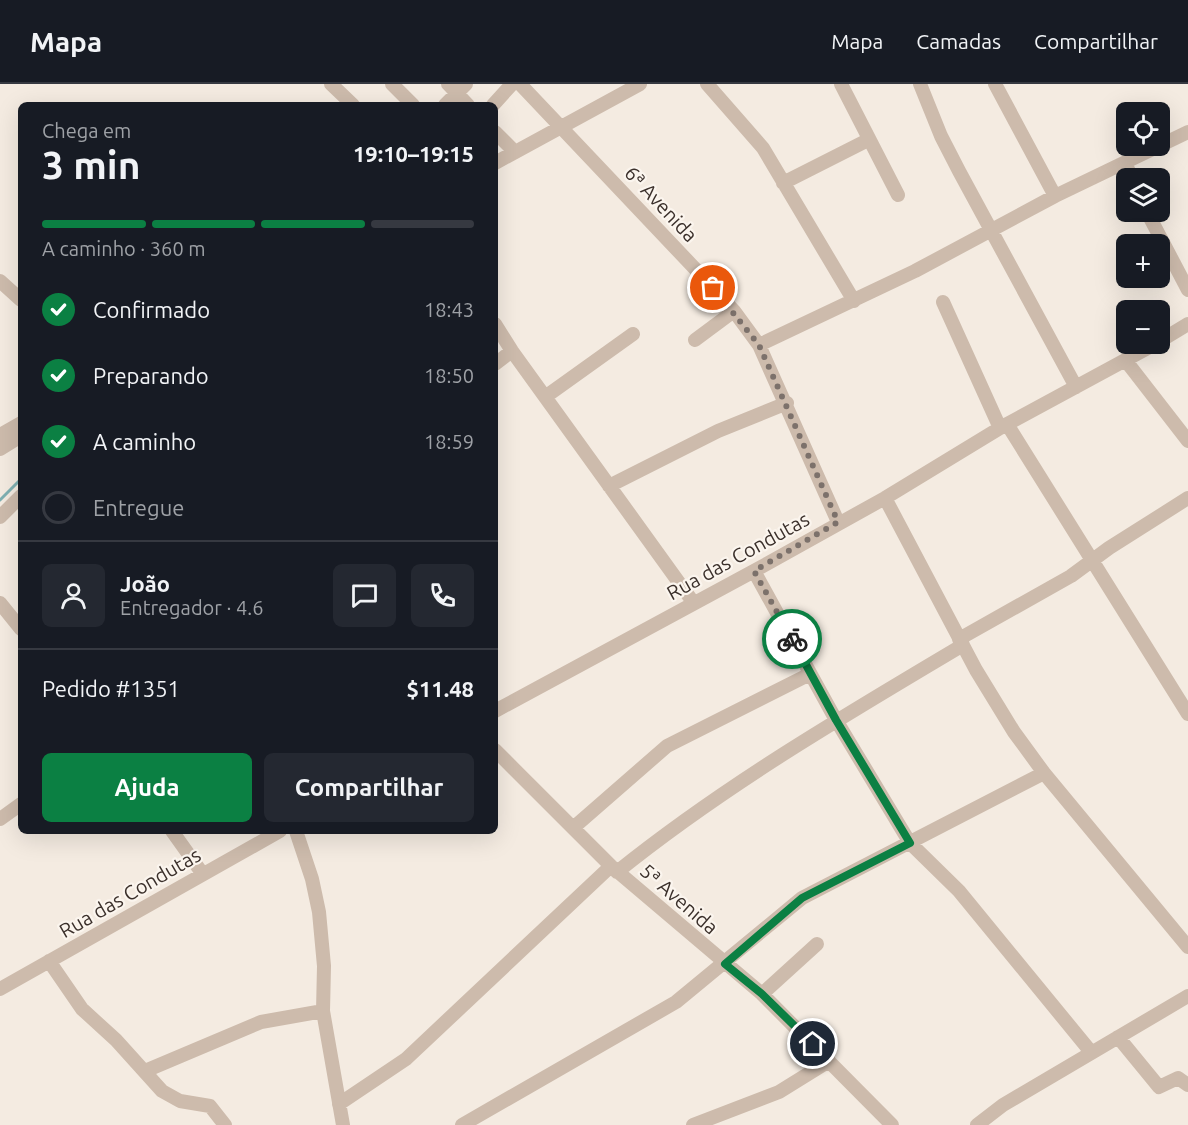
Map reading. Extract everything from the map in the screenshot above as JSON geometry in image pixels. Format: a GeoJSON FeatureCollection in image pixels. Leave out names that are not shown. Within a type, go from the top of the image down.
{"type":"FeatureCollection","features":[{"type":"Feature","properties":{"kind":"street"},"geometry":{"type":"LineString","coordinates":[[331,84],[349,102]]}},
{"type":"Feature","properties":{"kind":"street"},"geometry":{"type":"LineString","coordinates":[[392,84],[410,102]]}},
{"type":"Feature","properties":{"kind":"street"},"geometry":{"type":"LineString","coordinates":[[496,102],[512,84]]}},
{"type":"Feature","properties":{"kind":"street","name":"6ª Avenida"},"geometry":{"type":"LineString","coordinates":[[520,84],[563,126],[734,311],[759,345],[787,403],[838,522]]}},
{"type":"Feature","properties":{"kind":"street"},"geometry":{"type":"LineString","coordinates":[[609,84],[621,95]]}},
{"type":"Feature","properties":{"kind":"street"},"geometry":{"type":"LineString","coordinates":[[498,161],[640,84]]}},
{"type":"Feature","properties":{"kind":"street"},"geometry":{"type":"LineString","coordinates":[[707,84],[763,148],[854,301]]}},
{"type":"Feature","properties":{"kind":"street"},"geometry":{"type":"LineString","coordinates":[[841,84],[898,195]]}},
{"type":"Feature","properties":{"kind":"street"},"geometry":{"type":"LineString","coordinates":[[920,84],[941,136],[1076,387]]}},
{"type":"Feature","properties":{"kind":"street"},"geometry":{"type":"LineString","coordinates":[[1000,86],[1055,196]]}},
{"type":"Feature","properties":{"kind":"street"},"geometry":{"type":"LineString","coordinates":[[447,102],[457,87],[466,102]]}},
{"type":"Feature","properties":{"kind":"street"},"geometry":{"type":"LineString","coordinates":[[759,345],[854,301],[991,232],[1055,196],[1188,132]]}},
{"type":"Feature","properties":{"kind":"street"},"geometry":{"type":"LineString","coordinates":[[498,135],[515,152]]}},
{"type":"Feature","properties":{"kind":"street"},"geometry":{"type":"LineString","coordinates":[[783,183],[868,140]]}},
{"type":"Feature","properties":{"kind":"street"},"geometry":{"type":"LineString","coordinates":[[1125,163],[1127,168]]}},
{"type":"Feature","properties":{"kind":"street"},"geometry":{"type":"LineString","coordinates":[[1153,222],[1188,290]]}},
{"type":"Feature","properties":{"kind":"street"},"geometry":{"type":"LineString","coordinates":[[0,280],[18,297]]}},
{"type":"Feature","properties":{"kind":"street"},"geometry":{"type":"LineString","coordinates":[[944,302],[1004,426],[1188,714]]}},
{"type":"Feature","properties":{"kind":"street"},"geometry":{"type":"LineString","coordinates":[[695,339],[734,311]]}},
{"type":"Feature","properties":{"kind":"street"},"geometry":{"type":"LineString","coordinates":[[1170,335],[1188,324]]}},
{"type":"Feature","properties":{"kind":"street"},"geometry":{"type":"LineString","coordinates":[[498,329],[693,602]]}},
{"type":"Feature","properties":{"kind":"street"},"geometry":{"type":"LineString","coordinates":[[545,397],[633,334]]}},
{"type":"Feature","properties":{"kind":"street"},"geometry":{"type":"LineString","coordinates":[[498,362],[512,351]]}},
{"type":"Feature","properties":{"kind":"street","name":"Rua das Condutas"},"geometry":{"type":"LineString","coordinates":[[498,709],[754,571],[838,522],[885,498],[1004,426],[1138,354]]}},
{"type":"Feature","properties":{"kind":"street"},"geometry":{"type":"LineString","coordinates":[[1126,361],[1188,441]]}},
{"type":"Feature","properties":{"kind":"street"},"geometry":{"type":"LineString","coordinates":[[609,486],[718,431],[787,403]]}},
{"type":"Feature","properties":{"kind":"street"},"geometry":{"type":"LineString","coordinates":[[0,435],[18,425]]}},
{"type":"Feature","properties":{"kind":"street"},"geometry":{"type":"LineString","coordinates":[[0,449],[18,438]]}},
{"type":"Feature","properties":{"kind":"street"},"geometry":{"type":"LineString","coordinates":[[885,498],[961,642],[1014,732],[1044,773],[1188,947]]}},
{"type":"Feature","properties":{"kind":"street"},"geometry":{"type":"LineString","coordinates":[[339,1104],[406,1059],[614,869],[678,823],[836,720],[1091,562],[1188,498]]}},
{"type":"Feature","properties":{"kind":"street"},"geometry":{"type":"LineString","coordinates":[[0,517],[18,499]]}},
{"type":"Feature","properties":{"kind":"street"},"geometry":{"type":"LineString","coordinates":[[754,571],[836,720],[910,843],[959,891],[1091,1052]]}},
{"type":"Feature","properties":{"kind":"street"},"geometry":{"type":"LineString","coordinates":[[0,603],[18,625]]}},
{"type":"Feature","properties":{"kind":"street"},"geometry":{"type":"LineString","coordinates":[[573,828],[667,746],[810,674]]}},
{"type":"Feature","properties":{"kind":"street","name":"5ª Avenida"},"geometry":{"type":"LineString","coordinates":[[498,753],[614,869],[762,994],[892,1125]]}},
{"type":"Feature","properties":{"kind":"street"},"geometry":{"type":"LineString","coordinates":[[462,1125],[676,1002],[725,964],[802,898],[1044,773]]}},
{"type":"Feature","properties":{"kind":"street"},"geometry":{"type":"LineString","coordinates":[[0,819],[18,806]]}},
{"type":"Feature","properties":{"kind":"street"},"geometry":{"type":"LineString","coordinates":[[174,834],[202,873]]}},
{"type":"Feature","properties":{"kind":"street"},"geometry":{"type":"LineString","coordinates":[[297,834],[312,879],[319,912],[324,966],[323,1011],[343,1125]]}},
{"type":"Feature","properties":{"kind":"street","name":"Rua das Condutas"},"geometry":{"type":"LineString","coordinates":[[2,983],[50,961],[202,873],[256,837]]}},
{"type":"Feature","properties":{"kind":"street"},"geometry":{"type":"LineString","coordinates":[[762,994],[817,944]]}},
{"type":"Feature","properties":{"kind":"street"},"geometry":{"type":"LineString","coordinates":[[50,961],[82,1009],[162,1091],[180,1101],[210,1106],[225,1125]]}},
{"type":"Feature","properties":{"kind":"street"},"geometry":{"type":"LineString","coordinates":[[977,1125],[1004,1104],[1188,996]]}},
{"type":"Feature","properties":{"kind":"street"},"geometry":{"type":"LineString","coordinates":[[145,1071],[261,1022],[323,1011]]}},
{"type":"Feature","properties":{"kind":"street"},"geometry":{"type":"LineString","coordinates":[[1118,1038],[1159,1087],[1178,1078],[1188,1085]]}},
{"type":"Feature","properties":{"kind":"street"},"geometry":{"type":"LineString","coordinates":[[693,1125],[779,1092],[829,1061]]}},
{"type":"Feature","properties":{"kind":"waterway"},"geometry":{"type":"LineString","coordinates":[[0,500],[18,482]]}},
{"type":"Feature","properties":{"kind":"way so far"},"geometry":{"type":"LineString","coordinates":[[713,288],[734,311],[759,345],[787,403],[838,522],[754,571],[792,639]]}},
{"type":"Feature","properties":{"kind":"route"},"geometry":{"type":"LineString","coordinates":[[792,639],[836,720],[910,843],[802,898],[725,964],[762,994],[813,1044]]}}]}
